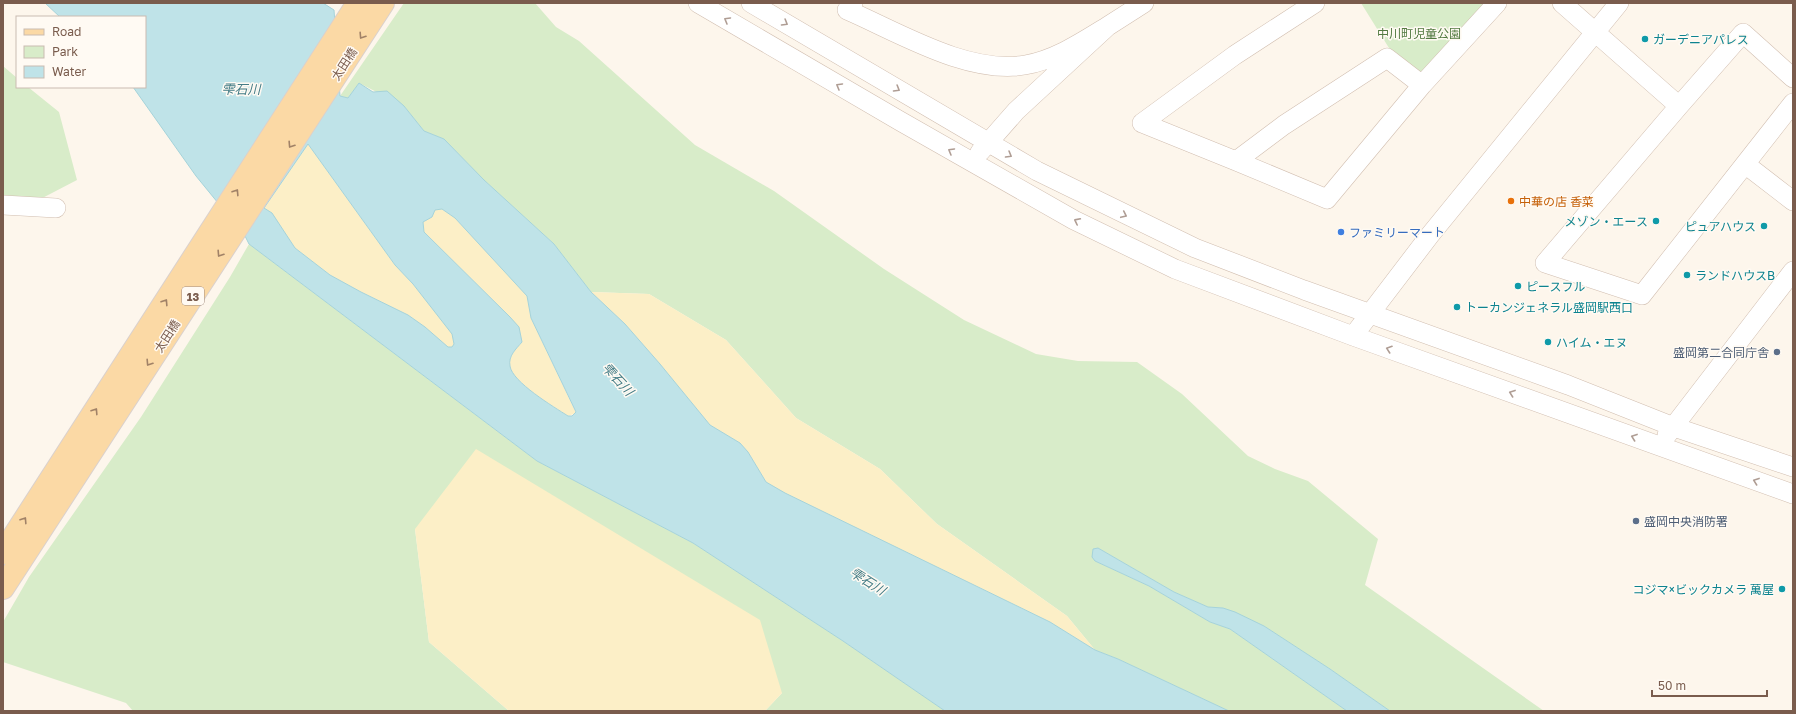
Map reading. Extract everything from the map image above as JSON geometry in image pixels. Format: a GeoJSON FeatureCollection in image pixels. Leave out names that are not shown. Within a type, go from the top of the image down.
{"type":"FeatureCollection","features":[{"type":"Feature","properties":{"kind":"main road","name":"太田橋"},"geometry":{"type":"LineString","coordinates":[[3,553],[358,3]]}},
{"type":"Feature","properties":{"kind":"main road","name":"太田橋"},"geometry":{"type":"LineString","coordinates":[[3,588],[383,3]]}},
{"type":"Feature","properties":{"kind":"street"},"geometry":{"type":"LineString","coordinates":[[698,3],[971,162],[1074,220],[1175,269],[1353,336],[1793,494]]}},
{"type":"Feature","properties":{"kind":"street"},"geometry":{"type":"LineString","coordinates":[[751,3],[1037,171],[1196,248],[1370,314],[1568,385],[1674,427],[1793,467]]}},
{"type":"Feature","properties":{"kind":"street"},"geometry":{"type":"LineString","coordinates":[[853,3],[847,10],[942,53],[991,66],[1025,65],[1047,59],[1070,49],[1144,3]]}},
{"type":"Feature","properties":{"kind":"street"},"geometry":{"type":"LineString","coordinates":[[1315,3],[1235,55],[1142,123],[1327,199],[1422,85],[1497,3]]}},
{"type":"Feature","properties":{"kind":"street"},"geometry":{"type":"LineString","coordinates":[[1562,3],[1679,106]]}},
{"type":"Feature","properties":{"kind":"street"},"geometry":{"type":"LineString","coordinates":[[1353,336],[1430,235],[1619,3]]}},
{"type":"Feature","properties":{"kind":"street"},"geometry":{"type":"LineString","coordinates":[[971,162],[1016,110],[1108,26]]}},
{"type":"Feature","properties":{"kind":"street"},"geometry":{"type":"LineString","coordinates":[[1793,78],[1743,33],[1545,263],[1642,295],[1793,103]]}},
{"type":"Feature","properties":{"kind":"street"},"geometry":{"type":"LineString","coordinates":[[1236,161],[1284,125],[1387,58],[1422,85]]}},
{"type":"Feature","properties":{"kind":"street"},"geometry":{"type":"LineString","coordinates":[[1745,164],[1793,201]]}},
{"type":"Feature","properties":{"kind":"street"},"geometry":{"type":"LineString","coordinates":[[3,205],[56,208]]}},
{"type":"Feature","properties":{"kind":"street"},"geometry":{"type":"LineString","coordinates":[[1659,446],[1793,271]]}},
{"type":"Feature","properties":{"kind":"green space"},"geometry":{"type":"Polygon","coordinates":[[[404,3],[535,3],[556,27],[579,41],[695,145],[774,191],[884,269],[964,320],[1036,354],[1078,361],[1137,362],[1182,394],[1248,456],[1275,469],[1308,481],[1378,539],[1365,585],[1544,711],[1390,711],[1330,669],[1264,626],[1223,608],[1208,607],[1174,592],[1098,548],[1095,561],[1149,586],[1210,622],[1230,629],[1347,711],[1229,711],[1118,659],[1095,650],[1067,616],[937,524],[880,469],[796,418],[726,340],[649,294],[591,292],[554,244],[484,180],[444,139],[424,131],[404,106],[359,83],[348,98],[340,96],[404,3]]]}},
{"type":"Feature","properties":{"kind":"green space","name":"中川町児童公園"},"geometry":{"type":"Polygon","coordinates":[[[1361,3],[1486,3],[1426,72],[1418,73],[1389,48],[1361,3]]]}},
{"type":"Feature","properties":{"kind":"green space"},"geometry":{"type":"Polygon","coordinates":[[[3,66],[16,77],[16,88],[29,88],[59,112],[77,180],[27,206],[3,205],[3,66]]]}},
{"type":"Feature","properties":{"kind":"green space"},"geometry":{"type":"Polygon","coordinates":[[[249,244],[537,461],[693,543],[843,641],[945,711],[765,711],[782,693],[415,529],[429,642],[509,711],[133,711],[126,703],[3,662],[3,622],[29,577],[141,417],[230,277],[249,244]]]}},
{"type":"Feature","properties":{"kind":"sand"},"geometry":{"type":"Polygon","coordinates":[[[308,144],[395,265],[413,284],[453,334],[454,344],[452,347],[448,347],[425,327],[408,315],[330,275],[295,248],[272,214],[264,208],[308,144]]]}},
{"type":"Feature","properties":{"kind":"sand"},"geometry":{"type":"Polygon","coordinates":[[[442,209],[455,218],[528,296],[531,318],[576,413],[568,416],[534,394],[512,372],[510,359],[522,342],[510,317],[424,232],[423,222],[432,217],[434,210],[442,209]]]}},
{"type":"Feature","properties":{"kind":"sand"},"geometry":{"type":"Polygon","coordinates":[[[591,292],[649,294],[726,340],[796,418],[880,469],[937,524],[1067,616],[1095,650],[1050,622],[775,489],[766,482],[748,452],[740,443],[710,425],[625,324],[591,292]]]}},
{"type":"Feature","properties":{"kind":"sand"},"geometry":{"type":"Polygon","coordinates":[[[476,449],[760,620],[782,693],[765,711],[509,711],[429,642],[415,529],[476,449]]]}},
{"type":"Feature","properties":{"kind":"water","name":"雫石川"},"geometry":{"type":"Polygon","coordinates":[[[45,3],[323,3],[334,10],[340,96],[348,98],[359,83],[373,92],[387,91],[404,106],[424,131],[444,139],[484,180],[554,244],[591,292],[625,324],[710,425],[740,443],[748,452],[766,482],[785,493],[1050,622],[1095,650],[1118,659],[1229,711],[945,711],[843,641],[693,543],[537,461],[249,244],[245,236],[196,176],[134,88],[146,88],[146,16],[59,16],[45,3]],[[308,144],[264,208],[272,213],[295,248],[330,275],[408,315],[425,327],[448,347],[452,347],[454,344],[452,334],[413,284],[395,265],[308,144]],[[442,209],[435,210],[432,217],[423,222],[424,232],[519,327],[522,342],[510,359],[512,372],[534,394],[568,416],[572,416],[576,412],[531,318],[527,296],[455,218],[442,209]]]}},
{"type":"Feature","properties":{"kind":"water"},"geometry":{"type":"Polygon","coordinates":[[[1098,548],[1174,592],[1208,607],[1223,608],[1235,612],[1264,626],[1330,669],[1390,711],[1347,711],[1230,629],[1210,622],[1149,586],[1095,561],[1092,557],[1093,549],[1098,548]]]}},
{"type":"Feature","properties":{"kind":"place","name":"ガーデニアパレス"},"geometry":{"type":"Point","coordinates":[1645,39]}},
{"type":"Feature","properties":{"kind":"place","name":"中華の店 香菜"},"geometry":{"type":"Point","coordinates":[1511,201]}},
{"type":"Feature","properties":{"kind":"place","name":"メゾン・エース"},"geometry":{"type":"Point","coordinates":[1656,221]}},
{"type":"Feature","properties":{"kind":"place","name":"ピュアハウス"},"geometry":{"type":"Point","coordinates":[1764,226]}},
{"type":"Feature","properties":{"kind":"place","name":"ファミリーマート"},"geometry":{"type":"Point","coordinates":[1341,232]}},
{"type":"Feature","properties":{"kind":"place","name":"ランドハウスB"},"geometry":{"type":"Point","coordinates":[1687,275]}},
{"type":"Feature","properties":{"kind":"place","name":"ピースフル"},"geometry":{"type":"Point","coordinates":[1518,286]}},
{"type":"Feature","properties":{"kind":"place","name":"トーカンジェネラル盛岡駅西口"},"geometry":{"type":"Point","coordinates":[1457,307]}},
{"type":"Feature","properties":{"kind":"place","name":"ハイム・エヌ"},"geometry":{"type":"Point","coordinates":[1548,342]}},
{"type":"Feature","properties":{"kind":"place","name":"盛岡第二合同庁舎"},"geometry":{"type":"Point","coordinates":[1777,352]}},
{"type":"Feature","properties":{"kind":"place","name":"盛岡中央消防署"},"geometry":{"type":"Point","coordinates":[1636,521]}},
{"type":"Feature","properties":{"kind":"place","name":"コジマ×ビックカメラ 萬屋"},"geometry":{"type":"Point","coordinates":[1782,589]}}]}
